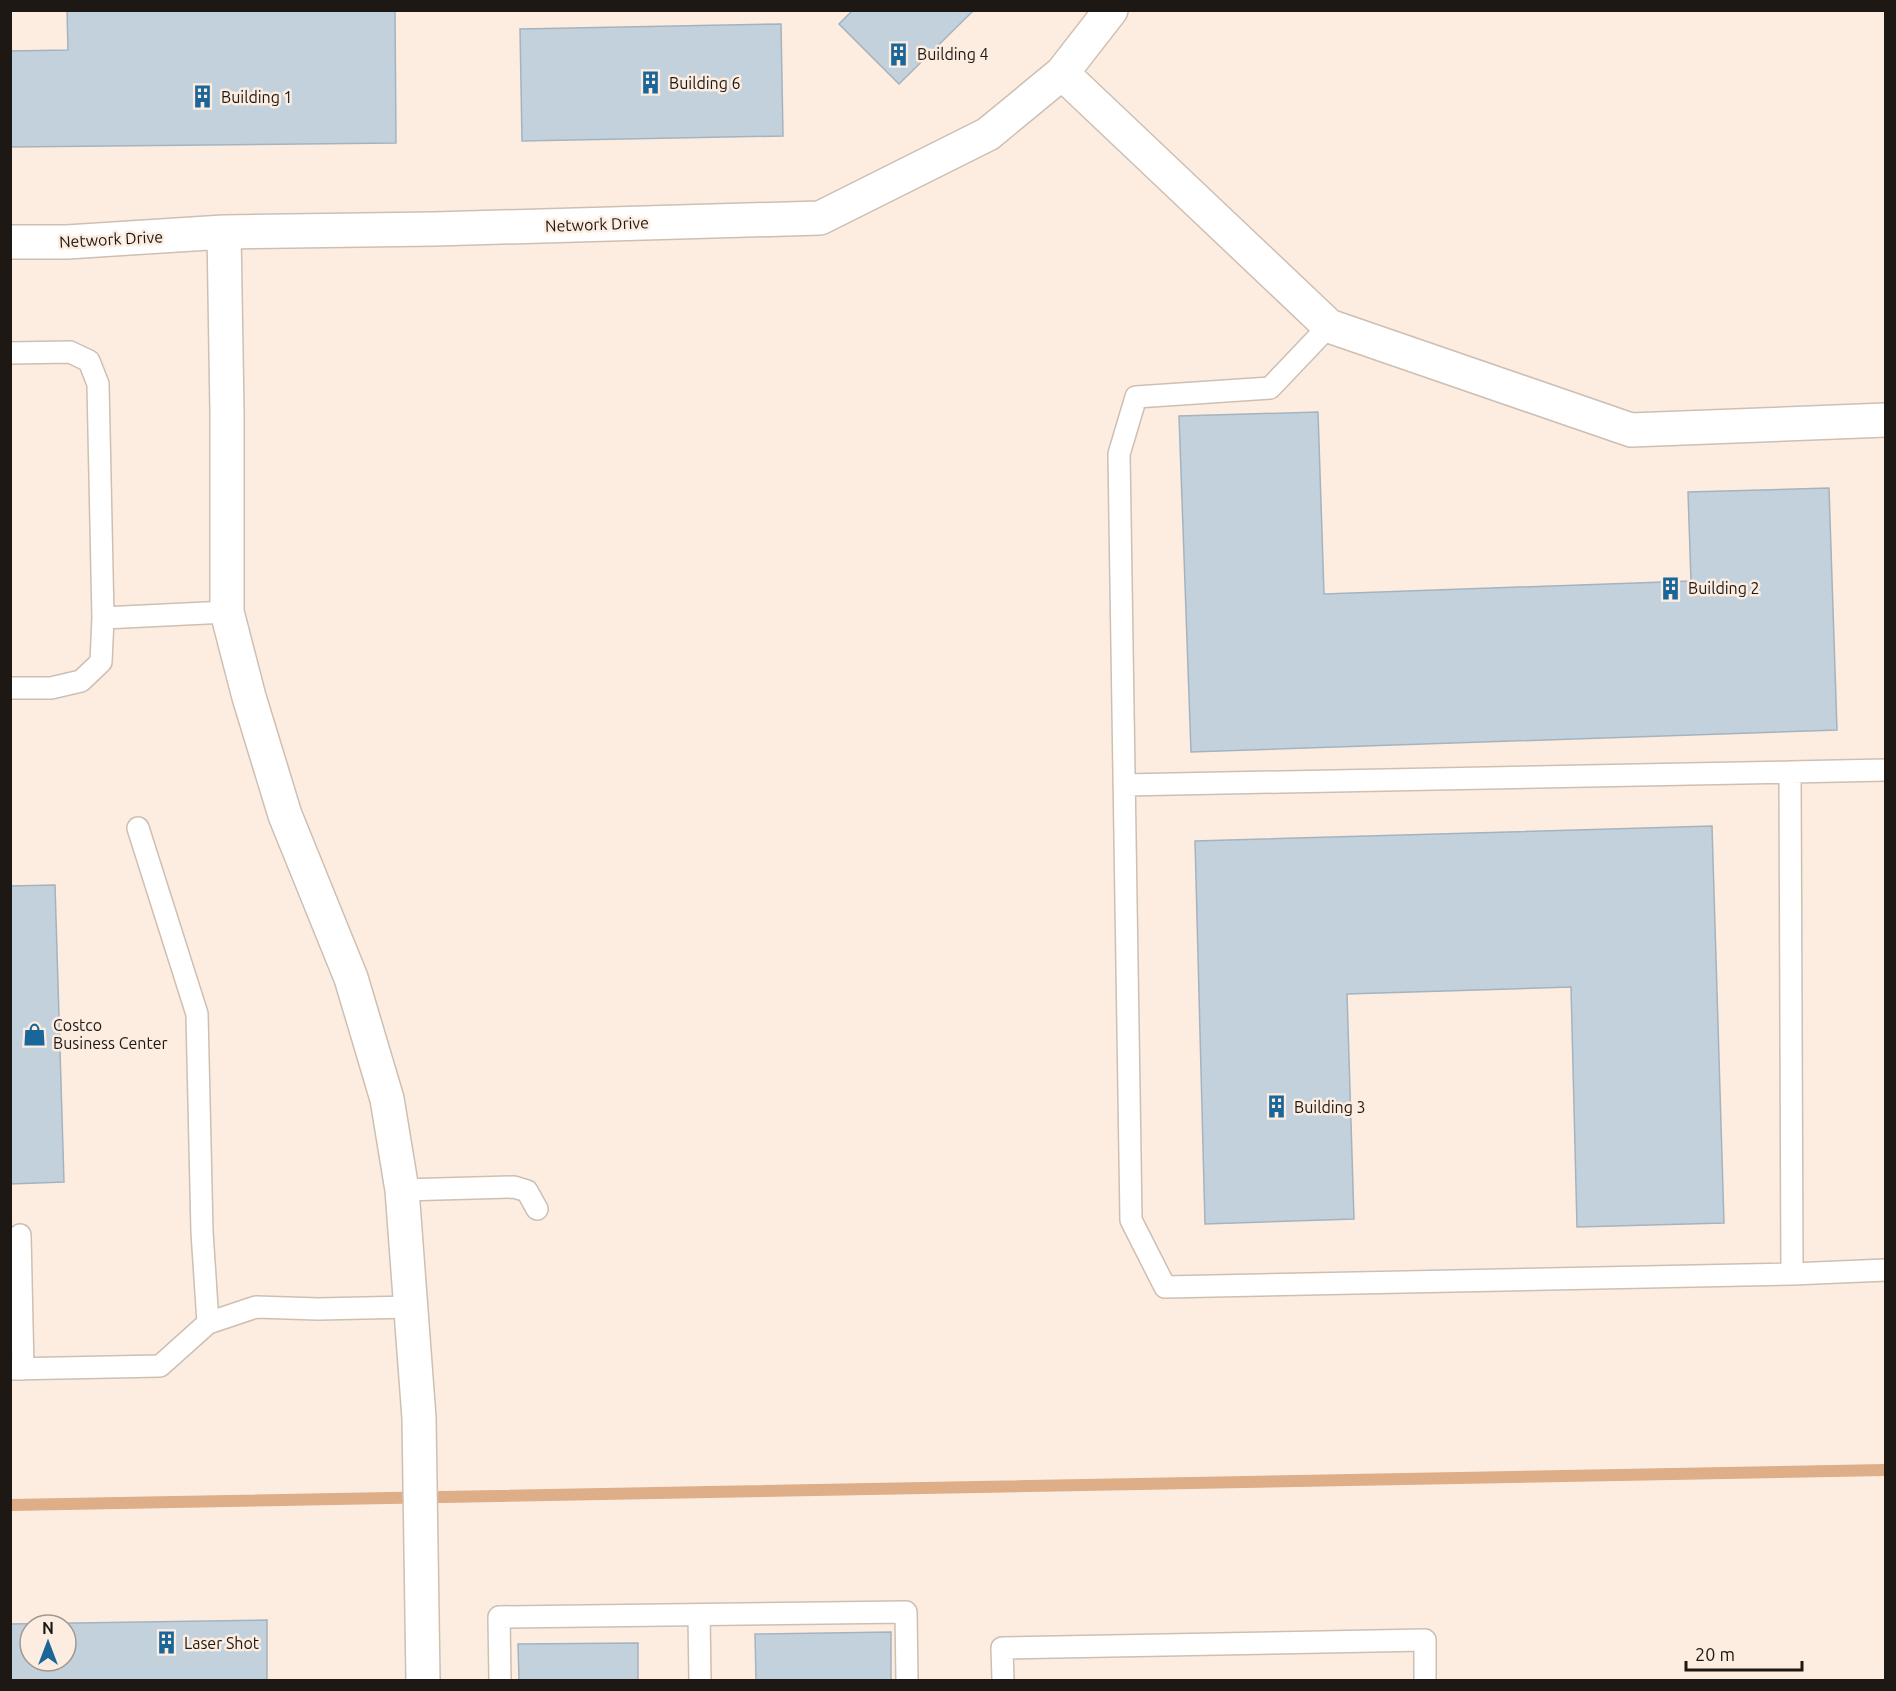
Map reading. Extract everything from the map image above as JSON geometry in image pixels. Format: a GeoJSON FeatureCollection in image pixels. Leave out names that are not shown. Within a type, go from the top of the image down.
{"type":"FeatureCollection","features":[{"type":"Feature","properties":{"kind":"street","name":"Network Drive"},"geometry":{"type":"LineString","coordinates":[[10,242],[67,242],[224,232],[434,229],[820,218],[988,134],[1062,73],[1111,10]]}},
{"type":"Feature","properties":{"kind":"street"},"geometry":{"type":"LineString","coordinates":[[1062,73],[1329,326],[1631,430],[1886,420]]}},
{"type":"Feature","properties":{"kind":"street"},"geometry":{"type":"LineString","coordinates":[[224,232],[227,612],[249,697],[285,815],[351,978],[387,1099],[402,1190],[419,1418],[423,1680]]}},
{"type":"Feature","properties":{"kind":"lane"},"geometry":{"type":"LineString","coordinates":[[1329,326],[1270,388],[1136,398],[1119,454],[1131,1220],[1165,1287],[1886,1270]]}},
{"type":"Feature","properties":{"kind":"lane"},"geometry":{"type":"LineString","coordinates":[[10,353],[70,352],[89,361],[99,384],[103,618],[101,662],[81,681],[51,688],[10,688]]}},
{"type":"Feature","properties":{"kind":"lane"},"geometry":{"type":"LineString","coordinates":[[103,618],[148,618],[227,612]]}},
{"type":"Feature","properties":{"kind":"lane"},"geometry":{"type":"LineString","coordinates":[[1124,785],[1886,770]]}},
{"type":"Feature","properties":{"kind":"lane"},"geometry":{"type":"LineString","coordinates":[[1790,772],[1792,1274]]}},
{"type":"Feature","properties":{"kind":"lane"},"geometry":{"type":"LineString","coordinates":[[138,828],[197,1014],[202,1232],[208,1323]]}},
{"type":"Feature","properties":{"kind":"lane"},"geometry":{"type":"LineString","coordinates":[[402,1190],[514,1187],[527,1191],[537,1209]]}},
{"type":"Feature","properties":{"kind":"lane"},"geometry":{"type":"LineString","coordinates":[[20,1235],[17,1369],[160,1366],[208,1323],[256,1307],[318,1309],[411,1307]]}},
{"type":"Feature","properties":{"kind":"lane"},"geometry":{"type":"LineString","coordinates":[[500,1680],[499,1617],[906,1612],[907,1680]]}},
{"type":"Feature","properties":{"kind":"lane"},"geometry":{"type":"LineString","coordinates":[[699,1615],[700,1680]]}},
{"type":"Feature","properties":{"kind":"lane"},"geometry":{"type":"LineString","coordinates":[[1003,1680],[1002,1648],[1425,1640],[1425,1680]]}},
{"type":"Feature","properties":{"kind":"building","name":"Building 1"},"geometry":{"type":"Polygon","coordinates":[[[67,10],[395,10],[396,143],[10,147],[10,51],[68,50],[67,10]]]}},
{"type":"Feature","properties":{"kind":"building","name":"Building 4"},"geometry":{"type":"Polygon","coordinates":[[[853,10],[974,10],[899,84],[839,24],[853,10]]]}},
{"type":"Feature","properties":{"kind":"building","name":"Building 6"},"geometry":{"type":"Polygon","coordinates":[[[781,24],[783,136],[522,141],[520,29],[781,24]]]}},
{"type":"Feature","properties":{"kind":"building","name":"Building 2"},"geometry":{"type":"Polygon","coordinates":[[[1318,412],[1324,594],[1691,581],[1688,492],[1829,488],[1837,730],[1191,752],[1179,416],[1318,412]]]}},
{"type":"Feature","properties":{"kind":"building","name":"Building 3"},"geometry":{"type":"Polygon","coordinates":[[[1712,826],[1724,1223],[1577,1227],[1571,987],[1347,994],[1354,1219],[1205,1224],[1195,841],[1712,826]]]}},
{"type":"Feature","properties":{"kind":"building","name":"Costco Business Center"},"geometry":{"type":"Polygon","coordinates":[[[55,885],[64,1182],[10,1184],[10,886],[55,885]]]}},
{"type":"Feature","properties":{"kind":"building","name":"Laser Shot"},"geometry":{"type":"Polygon","coordinates":[[[267,1620],[267,1680],[10,1680],[10,1624],[18,1624],[18,1673],[78,1673],[78,1623],[267,1620]]]}},
{"type":"Feature","properties":{"kind":"building"},"geometry":{"type":"Polygon","coordinates":[[[891,1632],[891,1680],[756,1680],[755,1634],[891,1632]]]}},
{"type":"Feature","properties":{"kind":"building"},"geometry":{"type":"Polygon","coordinates":[[[638,1643],[638,1680],[519,1680],[518,1644],[638,1643]]]}},
{"type":"Feature","properties":{"kind":"waterway"},"geometry":{"type":"LineString","coordinates":[[10,1505],[1886,1470]]}},
{"type":"Feature","properties":{"kind":"place","name":"Building 4"},"geometry":{"type":"Point","coordinates":[899,54]}},
{"type":"Feature","properties":{"kind":"place","name":"Building 6"},"geometry":{"type":"Point","coordinates":[651,83]}},
{"type":"Feature","properties":{"kind":"place","name":"Building 1"},"geometry":{"type":"Point","coordinates":[203,97]}},
{"type":"Feature","properties":{"kind":"place","name":"Building 2"},"geometry":{"type":"Point","coordinates":[1670,588]}},
{"type":"Feature","properties":{"kind":"place","name":"Costco Business Center"},"geometry":{"type":"Point","coordinates":[35,1034]}},
{"type":"Feature","properties":{"kind":"place","name":"Building 3"},"geometry":{"type":"Point","coordinates":[1276,1107]}},
{"type":"Feature","properties":{"kind":"place","name":"Laser Shot"},"geometry":{"type":"Point","coordinates":[166,1643]}}]}
